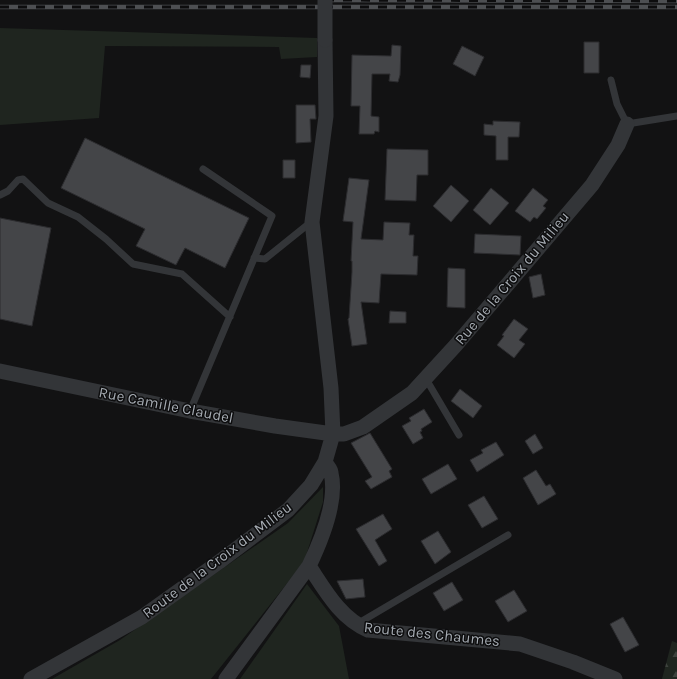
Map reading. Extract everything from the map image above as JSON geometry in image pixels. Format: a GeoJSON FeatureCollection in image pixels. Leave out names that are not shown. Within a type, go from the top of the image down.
{"type":"FeatureCollection","features":[{"type":"Feature","properties":{"kind":"street"},"geometry":{"type":"LineString","coordinates":[[312,222],[326,116],[326,0]]}},
{"type":"Feature","properties":{"kind":"street","name":"Rue de la Croix du Milieu"},"geometry":{"type":"LineString","coordinates":[[333,434],[344,434],[363,427],[412,393],[426,379],[592,184],[618,145],[627,124]]}},
{"type":"Feature","properties":{"kind":"street","name":"Route de la Croix du Milieu"},"geometry":{"type":"LineString","coordinates":[[31,679],[142,616],[219,562],[288,510],[311,485],[325,462],[333,434],[331,388],[312,222]]}},
{"type":"Feature","properties":{"kind":"street","name":"Rue Camille Claudel"},"geometry":{"type":"LineString","coordinates":[[0,371],[190,411],[275,426],[333,434]]}},
{"type":"Feature","properties":{"kind":"street"},"geometry":{"type":"LineString","coordinates":[[226,679],[309,566],[317,550],[333,500],[331,472],[325,462]]}},
{"type":"Feature","properties":{"kind":"street","name":"Route des Chaumes"},"geometry":{"type":"LineString","coordinates":[[309,566],[326,593],[345,615],[356,625],[368,630],[520,644],[574,662],[615,679]]}},
{"type":"Feature","properties":{"kind":"lane"},"geometry":{"type":"LineString","coordinates":[[611,80],[617,104],[627,124],[677,116]]}},
{"type":"Feature","properties":{"kind":"lane"},"geometry":{"type":"LineString","coordinates":[[190,411],[272,216],[203,169]]}},
{"type":"Feature","properties":{"kind":"lane"},"geometry":{"type":"LineString","coordinates":[[0,195],[8,191],[18,180],[23,179],[48,203],[78,218],[106,239],[133,264],[182,274],[230,317]]}},
{"type":"Feature","properties":{"kind":"lane"},"geometry":{"type":"LineString","coordinates":[[254,258],[265,259],[312,222]]}},
{"type":"Feature","properties":{"kind":"lane"},"geometry":{"type":"LineString","coordinates":[[426,379],[459,435]]}},
{"type":"Feature","properties":{"kind":"lane"},"geometry":{"type":"LineString","coordinates":[[356,625],[508,535]]}},
{"type":"Feature","properties":{"kind":"green space"},"geometry":{"type":"Polygon","coordinates":[[[0,28],[317,38],[317,57],[281,59],[279,47],[105,46],[99,118],[0,125],[0,28]]]}},
{"type":"Feature","properties":{"kind":"green space"},"geometry":{"type":"Polygon","coordinates":[[[323,487],[323,502],[304,562],[211,679],[52,679],[120,640],[288,523],[323,487]]]}},
{"type":"Feature","properties":{"kind":"green space"},"geometry":{"type":"Polygon","coordinates":[[[307,584],[339,626],[349,679],[240,679],[307,584]]]}},
{"type":"Feature","properties":{"kind":"green space"},"geometry":{"type":"Polygon","coordinates":[[[672,641],[677,643],[677,679],[662,679],[672,641]]]}},
{"type":"Feature","properties":{"kind":"building"},"geometry":{"type":"Polygon","coordinates":[[[584,42],[599,42],[599,73],[584,73],[584,42]]]}},
{"type":"Feature","properties":{"kind":"building"},"geometry":{"type":"Polygon","coordinates":[[[392,45],[401,46],[400,75],[398,82],[389,81],[390,74],[372,74],[371,116],[379,117],[379,132],[375,131],[374,134],[359,134],[360,106],[351,106],[352,55],[391,56],[392,45]]]}},
{"type":"Feature","properties":{"kind":"building"},"geometry":{"type":"Polygon","coordinates":[[[462,46],[484,57],[475,76],[453,64],[462,46]]]}},
{"type":"Feature","properties":{"kind":"building"},"geometry":{"type":"Polygon","coordinates":[[[301,65],[311,65],[310,78],[300,77],[301,65]]]}},
{"type":"Feature","properties":{"kind":"building"},"geometry":{"type":"Polygon","coordinates":[[[296,105],[315,105],[316,119],[310,119],[311,142],[296,143],[296,105]]]}},
{"type":"Feature","properties":{"kind":"building"},"geometry":{"type":"Polygon","coordinates":[[[493,121],[520,122],[519,137],[508,137],[508,160],[496,160],[496,136],[484,135],[484,124],[493,125],[493,121]]]}},
{"type":"Feature","properties":{"kind":"building"},"geometry":{"type":"Polygon","coordinates":[[[85,138],[249,218],[225,268],[185,248],[176,265],[136,246],[145,229],[61,188],[85,138]]]}},
{"type":"Feature","properties":{"kind":"building"},"geometry":{"type":"Polygon","coordinates":[[[387,149],[428,150],[428,175],[417,175],[416,201],[385,200],[387,149]]]}},
{"type":"Feature","properties":{"kind":"building"},"geometry":{"type":"Polygon","coordinates":[[[283,160],[295,160],[295,178],[283,178],[283,160]]]}},
{"type":"Feature","properties":{"kind":"building"},"geometry":{"type":"Polygon","coordinates":[[[349,178],[369,180],[361,239],[383,240],[384,222],[410,223],[409,235],[414,235],[413,256],[418,256],[417,275],[381,274],[379,303],[361,302],[367,344],[352,346],[348,319],[352,272],[351,261],[353,222],[343,221],[349,178]]]}},
{"type":"Feature","properties":{"kind":"building"},"geometry":{"type":"Polygon","coordinates":[[[451,185],[469,201],[451,222],[433,206],[451,185]]]}},
{"type":"Feature","properties":{"kind":"building"},"geometry":{"type":"Polygon","coordinates":[[[491,188],[509,203],[490,225],[473,210],[491,188]]]}},
{"type":"Feature","properties":{"kind":"building"},"geometry":{"type":"Polygon","coordinates":[[[533,188],[548,200],[543,206],[546,208],[537,219],[534,217],[530,222],[515,211],[533,188]]]}},
{"type":"Feature","properties":{"kind":"building"},"geometry":{"type":"Polygon","coordinates":[[[0,218],[51,228],[32,326],[0,319],[0,218]]]}},
{"type":"Feature","properties":{"kind":"building"},"geometry":{"type":"Polygon","coordinates":[[[475,234],[521,236],[520,255],[474,253],[475,234]]]}},
{"type":"Feature","properties":{"kind":"building"},"geometry":{"type":"Polygon","coordinates":[[[448,268],[465,269],[465,308],[447,307],[448,268]]]}},
{"type":"Feature","properties":{"kind":"building"},"geometry":{"type":"Polygon","coordinates":[[[541,274],[545,295],[533,298],[529,277],[541,274]]]}},
{"type":"Feature","properties":{"kind":"building"},"geometry":{"type":"Polygon","coordinates":[[[390,311],[406,312],[406,323],[389,323],[390,311]]]}},
{"type":"Feature","properties":{"kind":"building"},"geometry":{"type":"Polygon","coordinates":[[[514,319],[528,329],[519,340],[525,344],[514,358],[497,345],[504,336],[502,335],[514,319]]]}},
{"type":"Feature","properties":{"kind":"building"},"geometry":{"type":"Polygon","coordinates":[[[460,389],[482,406],[473,418],[451,401],[460,389]]]}},
{"type":"Feature","properties":{"kind":"building"},"geometry":{"type":"Polygon","coordinates":[[[424,409],[432,422],[421,429],[422,431],[420,432],[423,438],[413,444],[402,426],[411,421],[409,418],[424,409]]]}},
{"type":"Feature","properties":{"kind":"building"},"geometry":{"type":"Polygon","coordinates":[[[370,433],[392,469],[389,471],[392,477],[371,489],[365,481],[372,477],[351,443],[370,433]]]}},
{"type":"Feature","properties":{"kind":"building"},"geometry":{"type":"Polygon","coordinates":[[[535,434],[543,448],[533,454],[525,441],[535,434]]]}},
{"type":"Feature","properties":{"kind":"building"},"geometry":{"type":"Polygon","coordinates":[[[496,442],[504,455],[477,472],[470,460],[483,453],[481,450],[496,442]]]}},
{"type":"Feature","properties":{"kind":"building"},"geometry":{"type":"Polygon","coordinates":[[[448,464],[457,479],[431,494],[422,479],[448,464]]]}},
{"type":"Feature","properties":{"kind":"building"},"geometry":{"type":"Polygon","coordinates":[[[536,470],[546,486],[550,484],[556,494],[538,505],[523,478],[536,470]]]}},
{"type":"Feature","properties":{"kind":"building"},"geometry":{"type":"Polygon","coordinates":[[[484,496],[498,519],[482,528],[468,505],[484,496]]]}},
{"type":"Feature","properties":{"kind":"building"},"geometry":{"type":"Polygon","coordinates":[[[383,514],[392,529],[375,540],[387,561],[379,566],[356,529],[383,514]]]}},
{"type":"Feature","properties":{"kind":"building"},"geometry":{"type":"Polygon","coordinates":[[[438,531],[451,552],[435,564],[421,541],[438,531]]]}},
{"type":"Feature","properties":{"kind":"building"},"geometry":{"type":"Polygon","coordinates":[[[363,579],[365,597],[346,599],[337,581],[363,579]]]}},
{"type":"Feature","properties":{"kind":"building"},"geometry":{"type":"Polygon","coordinates":[[[452,582],[463,600],[444,611],[433,593],[452,582]]]}},
{"type":"Feature","properties":{"kind":"building"},"geometry":{"type":"Polygon","coordinates":[[[514,590],[527,611],[508,622],[495,601],[514,590]]]}},
{"type":"Feature","properties":{"kind":"building"},"geometry":{"type":"Polygon","coordinates":[[[623,617],[639,645],[625,652],[610,624],[623,617]]]}},
{"type":"Feature","properties":{"kind":"railway"},"geometry":{"type":"LineString","coordinates":[[325,0],[677,1]]}},
{"type":"Feature","properties":{"kind":"railway"},"geometry":{"type":"LineString","coordinates":[[0,7],[677,7]]}}]}
